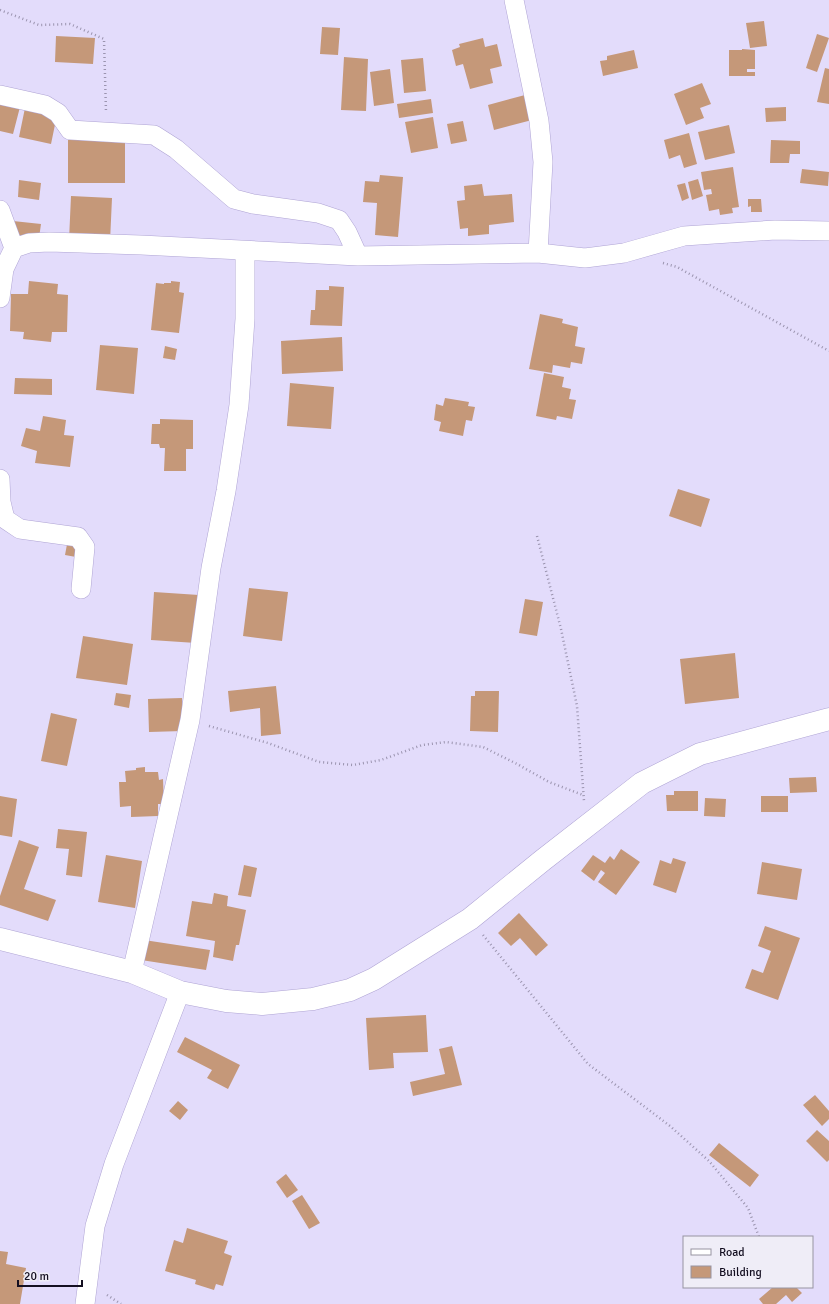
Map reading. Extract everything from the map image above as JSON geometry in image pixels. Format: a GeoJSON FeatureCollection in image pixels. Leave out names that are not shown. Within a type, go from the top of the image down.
{"type":"FeatureCollection","features":[{"type":"Feature","properties":{"kind":"street"},"geometry":{"type":"LineString","coordinates":[[514,0],[539,121],[543,162],[538,253]]}},
{"type":"Feature","properties":{"kind":"street"},"geometry":{"type":"LineString","coordinates":[[0,95],[45,105],[58,112],[70,130],[154,135],[176,149],[234,199],[253,204],[318,213],[339,220],[347,232],[358,256]]}},
{"type":"Feature","properties":{"kind":"street"},"geometry":{"type":"LineString","coordinates":[[0,210],[14,248],[4,269],[0,298]]}},
{"type":"Feature","properties":{"kind":"street"},"geometry":{"type":"LineString","coordinates":[[14,248],[29,243],[49,242],[358,256],[538,253],[585,258],[624,253],[684,236],[775,230],[829,231]]}},
{"type":"Feature","properties":{"kind":"street"},"geometry":{"type":"LineString","coordinates":[[132,972],[190,720],[211,568],[226,491],[239,405],[245,319],[245,251]]}},
{"type":"Feature","properties":{"kind":"street"},"geometry":{"type":"LineString","coordinates":[[0,480],[1,502],[5,519],[20,528],[78,537],[85,547],[80,589]]}},
{"type":"Feature","properties":{"kind":"street"},"geometry":{"type":"LineString","coordinates":[[0,939],[132,972],[180,992],[226,1001],[262,1004],[313,999],[336,994],[350,990],[374,979],[470,919],[543,860],[642,784],[700,754],[829,719]]}},
{"type":"Feature","properties":{"kind":"street"},"geometry":{"type":"LineString","coordinates":[[85,1304],[97,1219],[114,1164],[180,992]]}},
{"type":"Feature","properties":{"kind":"path"},"geometry":{"type":"LineString","coordinates":[[0,10],[39,25],[70,24],[104,38],[107,133]]}},
{"type":"Feature","properties":{"kind":"path"},"geometry":{"type":"LineString","coordinates":[[662,263],[677,267],[829,351]]}},
{"type":"Feature","properties":{"kind":"path"},"geometry":{"type":"LineString","coordinates":[[537,536],[561,629],[577,706],[587,827]]}},
{"type":"Feature","properties":{"kind":"path"},"geometry":{"type":"LineString","coordinates":[[190,720],[268,743],[319,762],[352,765],[381,760],[422,745],[446,742],[483,747],[549,782],[584,795]]}},
{"type":"Feature","properties":{"kind":"path"},"geometry":{"type":"LineString","coordinates":[[470,919],[588,1064],[670,1126],[709,1161],[748,1208],[759,1236]]}},
{"type":"Feature","properties":{"kind":"building"},"geometry":{"type":"Polygon","coordinates":[[[764,21],[767,46],[750,48],[746,23],[764,21]]]}},
{"type":"Feature","properties":{"kind":"building"},"geometry":{"type":"Polygon","coordinates":[[[322,27],[340,28],[338,55],[320,54],[322,27]]]}},
{"type":"Feature","properties":{"kind":"building"},"geometry":{"type":"Polygon","coordinates":[[[817,34],[829,38],[817,72],[806,68],[817,34]]]}},
{"type":"Feature","properties":{"kind":"building"},"geometry":{"type":"Polygon","coordinates":[[[56,36],[95,38],[93,64],[55,62],[56,36]]]}},
{"type":"Feature","properties":{"kind":"building"},"geometry":{"type":"Polygon","coordinates":[[[483,38],[485,47],[497,44],[502,66],[490,69],[493,83],[470,89],[463,64],[456,66],[452,50],[460,47],[459,44],[483,38]]]}},
{"type":"Feature","properties":{"kind":"building"},"geometry":{"type":"Polygon","coordinates":[[[634,50],[638,68],[603,76],[600,61],[607,60],[607,56],[634,50]]]}},
{"type":"Feature","properties":{"kind":"building"},"geometry":{"type":"Polygon","coordinates":[[[729,50],[755,50],[755,69],[747,69],[747,72],[755,72],[755,76],[729,76],[729,50]]]}},
{"type":"Feature","properties":{"kind":"building"},"geometry":{"type":"Polygon","coordinates":[[[344,57],[368,59],[366,111],[341,110],[344,57]]]}},
{"type":"Feature","properties":{"kind":"building"},"geometry":{"type":"Polygon","coordinates":[[[423,58],[426,91],[404,93],[401,60],[423,58]]]}},
{"type":"Feature","properties":{"kind":"building"},"geometry":{"type":"Polygon","coordinates":[[[825,68],[829,69],[829,104],[817,102],[825,68]]]}},
{"type":"Feature","properties":{"kind":"building"},"geometry":{"type":"Polygon","coordinates":[[[390,69],[394,103],[374,106],[370,72],[390,69]]]}},
{"type":"Feature","properties":{"kind":"building"},"geometry":{"type":"Polygon","coordinates":[[[702,83],[711,104],[700,108],[704,118],[686,125],[674,94],[702,83]]]}},
{"type":"Feature","properties":{"kind":"building"},"geometry":{"type":"Polygon","coordinates":[[[525,95],[532,120],[494,130],[488,105],[525,95]]]}},
{"type":"Feature","properties":{"kind":"building"},"geometry":{"type":"Polygon","coordinates":[[[431,99],[433,113],[399,118],[397,104],[431,99]]]}},
{"type":"Feature","properties":{"kind":"building"},"geometry":{"type":"Polygon","coordinates":[[[0,102],[20,107],[13,134],[0,131],[0,102]]]}},
{"type":"Feature","properties":{"kind":"building"},"geometry":{"type":"Polygon","coordinates":[[[786,107],[786,121],[766,122],[765,108],[786,107]]]}},
{"type":"Feature","properties":{"kind":"building"},"geometry":{"type":"Polygon","coordinates":[[[25,108],[57,115],[51,144],[19,137],[25,108]]]}},
{"type":"Feature","properties":{"kind":"building"},"geometry":{"type":"Polygon","coordinates":[[[433,117],[438,148],[411,153],[405,122],[433,117]]]}},
{"type":"Feature","properties":{"kind":"building"},"geometry":{"type":"Polygon","coordinates":[[[463,121],[467,141],[451,144],[447,124],[463,121]]]}},
{"type":"Feature","properties":{"kind":"building"},"geometry":{"type":"Polygon","coordinates":[[[729,125],[735,153],[705,160],[698,132],[729,125]]]}},
{"type":"Feature","properties":{"kind":"building"},"geometry":{"type":"Polygon","coordinates":[[[689,133],[697,164],[684,168],[680,155],[669,159],[664,140],[689,133]]]}},
{"type":"Feature","properties":{"kind":"building"},"geometry":{"type":"Polygon","coordinates":[[[68,140],[125,140],[125,183],[68,183],[68,140]]]}},
{"type":"Feature","properties":{"kind":"building"},"geometry":{"type":"Polygon","coordinates":[[[771,140],[800,141],[800,154],[790,154],[789,163],[770,163],[771,140]]]}},
{"type":"Feature","properties":{"kind":"building"},"geometry":{"type":"Polygon","coordinates":[[[733,167],[739,207],[732,208],[733,213],[720,215],[719,209],[709,211],[706,195],[712,194],[711,189],[704,190],[701,172],[733,167]]]}},
{"type":"Feature","properties":{"kind":"building"},"geometry":{"type":"Polygon","coordinates":[[[802,169],[829,172],[828,186],[800,183],[802,169]]]}},
{"type":"Feature","properties":{"kind":"building"},"geometry":{"type":"Polygon","coordinates":[[[380,175],[403,177],[398,237],[375,235],[377,203],[363,202],[365,181],[379,182],[380,175]]]}},
{"type":"Feature","properties":{"kind":"building"},"geometry":{"type":"Polygon","coordinates":[[[698,179],[703,196],[692,200],[688,182],[698,179]]]}},
{"type":"Feature","properties":{"kind":"building"},"geometry":{"type":"Polygon","coordinates":[[[19,180],[41,183],[39,200],[18,197],[19,180]]]}},
{"type":"Feature","properties":{"kind":"building"},"geometry":{"type":"Polygon","coordinates":[[[685,183],[689,198],[682,201],[677,185],[685,183]]]}},
{"type":"Feature","properties":{"kind":"building"},"geometry":{"type":"Polygon","coordinates":[[[482,184],[484,196],[512,194],[514,222],[489,225],[489,234],[468,236],[468,228],[460,229],[457,201],[465,200],[464,186],[482,184]]]}},
{"type":"Feature","properties":{"kind":"building"},"geometry":{"type":"Polygon","coordinates":[[[71,196],[112,198],[110,242],[69,240],[71,196]]]}},
{"type":"Feature","properties":{"kind":"building"},"geometry":{"type":"Polygon","coordinates":[[[748,199],[761,199],[762,212],[751,212],[751,206],[748,207],[748,199]]]}},
{"type":"Feature","properties":{"kind":"building"},"geometry":{"type":"Polygon","coordinates":[[[13,221],[41,224],[39,238],[12,235],[13,221]]]}},
{"type":"Feature","properties":{"kind":"building"},"geometry":{"type":"Polygon","coordinates":[[[29,281],[58,284],[57,294],[68,295],[67,332],[52,332],[51,342],[23,339],[24,332],[10,331],[11,294],[28,294],[29,281]]]}},
{"type":"Feature","properties":{"kind":"building"},"geometry":{"type":"Polygon","coordinates":[[[171,281],[180,282],[179,292],[184,293],[179,333],[151,330],[156,283],[164,284],[171,283],[171,281]]]}},
{"type":"Feature","properties":{"kind":"building"},"geometry":{"type":"Polygon","coordinates":[[[329,286],[344,287],[342,326],[310,325],[311,310],[315,310],[316,290],[329,290],[329,286]]]}},
{"type":"Feature","properties":{"kind":"building"},"geometry":{"type":"Polygon","coordinates":[[[540,314],[563,319],[562,323],[578,327],[575,346],[585,348],[582,364],[571,362],[570,368],[553,365],[552,373],[529,369],[540,314]]]}},
{"type":"Feature","properties":{"kind":"building"},"geometry":{"type":"Polygon","coordinates":[[[342,337],[343,371],[282,374],[281,341],[342,337]]]}},
{"type":"Feature","properties":{"kind":"building"},"geometry":{"type":"Polygon","coordinates":[[[100,345],[138,348],[134,394],[96,390],[100,345]]]}},
{"type":"Feature","properties":{"kind":"building"},"geometry":{"type":"Polygon","coordinates":[[[165,346],[177,349],[175,360],[163,358],[165,346]]]}},
{"type":"Feature","properties":{"kind":"building"},"geometry":{"type":"Polygon","coordinates":[[[544,373],[564,377],[562,387],[571,389],[569,399],[576,400],[572,419],[557,416],[556,420],[536,416],[544,373]]]}},
{"type":"Feature","properties":{"kind":"building"},"geometry":{"type":"Polygon","coordinates":[[[15,378],[52,379],[52,395],[14,394],[15,378]]]}},
{"type":"Feature","properties":{"kind":"building"},"geometry":{"type":"Polygon","coordinates":[[[290,383],[334,387],[331,429],[287,426],[290,383]]]}},
{"type":"Feature","properties":{"kind":"building"},"geometry":{"type":"Polygon","coordinates":[[[445,398],[469,402],[468,406],[475,407],[472,421],[466,420],[463,436],[439,431],[441,422],[434,420],[436,404],[443,406],[445,398]]]}},
{"type":"Feature","properties":{"kind":"building"},"geometry":{"type":"Polygon","coordinates":[[[43,416],[66,420],[64,435],[74,436],[70,467],[35,463],[37,451],[21,446],[26,428],[40,431],[43,416]]]}},
{"type":"Feature","properties":{"kind":"building"},"geometry":{"type":"Polygon","coordinates":[[[160,419],[193,420],[193,449],[186,449],[186,471],[164,471],[165,448],[160,448],[159,444],[151,444],[152,424],[160,424],[160,419]]]}},
{"type":"Feature","properties":{"kind":"building"},"geometry":{"type":"Polygon","coordinates":[[[678,489],[710,499],[701,527],[669,516],[678,489]]]}},
{"type":"Feature","properties":{"kind":"building"},"geometry":{"type":"Polygon","coordinates":[[[68,539],[79,541],[76,557],[65,555],[68,539]]]}},
{"type":"Feature","properties":{"kind":"building"},"geometry":{"type":"Polygon","coordinates":[[[249,588],[288,592],[282,641],[243,636],[249,588]]]}},
{"type":"Feature","properties":{"kind":"building"},"geometry":{"type":"Polygon","coordinates":[[[154,592],[199,595],[196,643],[151,640],[154,592]]]}},
{"type":"Feature","properties":{"kind":"building"},"geometry":{"type":"Polygon","coordinates":[[[525,599],[543,602],[537,636],[519,633],[525,599]]]}},
{"type":"Feature","properties":{"kind":"building"},"geometry":{"type":"Polygon","coordinates":[[[83,636],[133,644],[127,685],[76,678],[83,636]]]}},
{"type":"Feature","properties":{"kind":"building"},"geometry":{"type":"Polygon","coordinates":[[[735,653],[739,698],[685,704],[680,659],[735,653]]]}},
{"type":"Feature","properties":{"kind":"building"},"geometry":{"type":"Polygon","coordinates":[[[276,686],[281,734],[261,736],[260,708],[230,712],[228,691],[276,686]]]}},
{"type":"Feature","properties":{"kind":"building"},"geometry":{"type":"Polygon","coordinates":[[[475,691],[499,691],[498,732],[470,731],[471,696],[475,696],[475,691]]]}},
{"type":"Feature","properties":{"kind":"building"},"geometry":{"type":"Polygon","coordinates":[[[116,693],[131,695],[129,708],[114,705],[116,693]]]}},
{"type":"Feature","properties":{"kind":"building"},"geometry":{"type":"Polygon","coordinates":[[[182,698],[183,731],[149,732],[148,699],[182,698]]]}},
{"type":"Feature","properties":{"kind":"building"},"geometry":{"type":"Polygon","coordinates":[[[51,713],[77,719],[67,766],[41,761],[51,713]]]}},
{"type":"Feature","properties":{"kind":"building"},"geometry":{"type":"Polygon","coordinates":[[[145,767],[145,772],[158,772],[159,780],[163,779],[164,804],[158,804],[158,816],[131,817],[131,806],[120,807],[119,782],[126,782],[125,771],[145,767]]]}},
{"type":"Feature","properties":{"kind":"building"},"geometry":{"type":"Polygon","coordinates":[[[816,777],[817,792],[790,793],[789,778],[816,777]]]}},
{"type":"Feature","properties":{"kind":"building"},"geometry":{"type":"Polygon","coordinates":[[[674,791],[698,791],[698,811],[667,811],[666,795],[674,795],[674,791]]]}},
{"type":"Feature","properties":{"kind":"building"},"geometry":{"type":"Polygon","coordinates":[[[0,796],[17,799],[12,837],[0,835],[0,796]]]}},
{"type":"Feature","properties":{"kind":"building"},"geometry":{"type":"Polygon","coordinates":[[[761,796],[788,796],[788,812],[761,812],[761,796]]]}},
{"type":"Feature","properties":{"kind":"building"},"geometry":{"type":"Polygon","coordinates":[[[705,798],[726,799],[725,817],[704,816],[705,798]]]}},
{"type":"Feature","properties":{"kind":"building"},"geometry":{"type":"Polygon","coordinates":[[[58,829],[87,832],[82,877],[66,875],[69,849],[56,848],[58,829]]]}},
{"type":"Feature","properties":{"kind":"building"},"geometry":{"type":"Polygon","coordinates":[[[19,840],[39,847],[24,889],[56,900],[48,921],[0,905],[0,896],[19,840]]]}},
{"type":"Feature","properties":{"kind":"building"},"geometry":{"type":"Polygon","coordinates":[[[621,849],[640,862],[616,895],[598,882],[605,873],[601,870],[594,881],[581,871],[593,855],[605,863],[610,856],[614,860],[621,849]]]}},
{"type":"Feature","properties":{"kind":"building"},"geometry":{"type":"Polygon","coordinates":[[[106,855],[142,861],[135,908],[98,902],[106,855]]]}},
{"type":"Feature","properties":{"kind":"building"},"geometry":{"type":"Polygon","coordinates":[[[673,858],[686,862],[676,893],[653,885],[660,860],[671,864],[673,858]]]}},
{"type":"Feature","properties":{"kind":"building"},"geometry":{"type":"Polygon","coordinates":[[[762,862],[802,869],[797,900],[757,894],[762,862]]]}},
{"type":"Feature","properties":{"kind":"building"},"geometry":{"type":"Polygon","coordinates":[[[244,865],[257,868],[251,897],[238,895],[244,865]]]}},
{"type":"Feature","properties":{"kind":"building"},"geometry":{"type":"Polygon","coordinates":[[[214,893],[228,896],[227,906],[246,910],[239,945],[236,945],[233,961],[213,957],[215,941],[186,936],[192,901],[212,904],[214,893]]]}},
{"type":"Feature","properties":{"kind":"building"},"geometry":{"type":"Polygon","coordinates":[[[519,913],[548,945],[536,956],[520,938],[511,946],[498,933],[519,913]]]}},
{"type":"Feature","properties":{"kind":"building"},"geometry":{"type":"Polygon","coordinates":[[[765,926],[800,938],[778,1000],[745,988],[752,969],[763,973],[771,951],[758,946],[765,926]]]}},
{"type":"Feature","properties":{"kind":"building"},"geometry":{"type":"Polygon","coordinates":[[[144,940],[210,950],[206,970],[141,960],[144,940]]]}},
{"type":"Feature","properties":{"kind":"building"},"geometry":{"type":"Polygon","coordinates":[[[426,1015],[428,1052],[393,1053],[394,1068],[369,1070],[366,1018],[426,1015]]]}},
{"type":"Feature","properties":{"kind":"building"},"geometry":{"type":"Polygon","coordinates":[[[185,1037],[240,1065],[228,1089],[207,1078],[212,1070],[177,1052],[185,1037]]]}},
{"type":"Feature","properties":{"kind":"building"},"geometry":{"type":"Polygon","coordinates":[[[452,1046],[462,1085],[413,1096],[410,1082],[445,1074],[439,1049],[452,1046]]]}},
{"type":"Feature","properties":{"kind":"building"},"geometry":{"type":"Polygon","coordinates":[[[815,1095],[829,1111],[829,1119],[822,1126],[803,1105],[815,1095]]]}},
{"type":"Feature","properties":{"kind":"building"},"geometry":{"type":"Polygon","coordinates":[[[178,1101],[188,1110],[180,1120],[169,1111],[178,1101]]]}},
{"type":"Feature","properties":{"kind":"building"},"geometry":{"type":"Polygon","coordinates":[[[817,1130],[829,1141],[829,1160],[827,1162],[806,1141],[817,1130]]]}},
{"type":"Feature","properties":{"kind":"building"},"geometry":{"type":"Polygon","coordinates":[[[719,1143],[759,1175],[750,1187],[709,1155],[719,1143]]]}},
{"type":"Feature","properties":{"kind":"building"},"geometry":{"type":"Polygon","coordinates":[[[286,1174],[298,1190],[287,1198],[276,1182],[286,1174]]]}},
{"type":"Feature","properties":{"kind":"building"},"geometry":{"type":"Polygon","coordinates":[[[302,1195],[320,1223],[309,1229],[292,1201],[302,1195]]]}},
{"type":"Feature","properties":{"kind":"building"},"geometry":{"type":"Polygon","coordinates":[[[187,1228],[228,1241],[224,1253],[232,1256],[223,1286],[216,1284],[214,1290],[195,1284],[196,1280],[165,1271],[174,1240],[183,1243],[187,1228]]]}},
{"type":"Feature","properties":{"kind":"building"},"geometry":{"type":"Polygon","coordinates":[[[0,1251],[8,1252],[6,1264],[26,1268],[20,1304],[0,1304],[0,1251]]]}},
{"type":"Feature","properties":{"kind":"building"},"geometry":{"type":"Polygon","coordinates":[[[772,1288],[797,1288],[802,1293],[792,1302],[786,1295],[776,1304],[763,1304],[759,1299],[772,1288]]]}}]}
